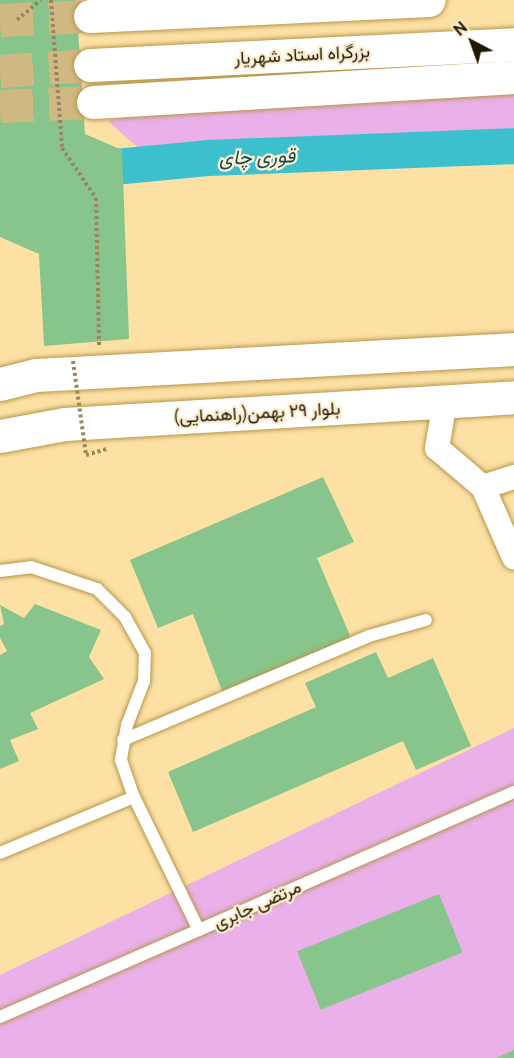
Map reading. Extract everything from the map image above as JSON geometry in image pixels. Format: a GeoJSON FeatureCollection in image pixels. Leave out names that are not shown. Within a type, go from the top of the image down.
{"type":"FeatureCollection","features":[{"type":"Feature","properties":{"kind":"main road"},"geometry":{"type":"LineString","coordinates":[[90,16],[273,4],[429,0]]}},
{"type":"Feature","properties":{"kind":"main road","name":"بزرگراه استاد شهریار"},"geometry":{"type":"LineString","coordinates":[[90,65],[514,44]]}},
{"type":"Feature","properties":{"kind":"main road","name":"بزرگراه استاد شهریار"},"geometry":{"type":"LineString","coordinates":[[93,102],[514,77]]}},
{"type":"Feature","properties":{"kind":"main road"},"geometry":{"type":"LineString","coordinates":[[0,384],[87,366],[514,349]]}},
{"type":"Feature","properties":{"kind":"main road","name":"بلوار ٢٩ بهمن(راهنمایی)"},"geometry":{"type":"LineString","coordinates":[[0,436],[64,424],[514,397]]}},
{"type":"Feature","properties":{"kind":"street"},"geometry":{"type":"LineString","coordinates":[[445,402],[437,447],[483,488],[514,558]]}},
{"type":"Feature","properties":{"kind":"street"},"geometry":{"type":"LineString","coordinates":[[483,488],[514,477]]}},
{"type":"Feature","properties":{"kind":"lane"},"geometry":{"type":"LineString","coordinates":[[0,571],[31,567],[97,589],[125,617],[145,653],[144,681],[123,740],[121,760],[134,797],[199,930]]}},
{"type":"Feature","properties":{"kind":"lane"},"geometry":{"type":"LineString","coordinates":[[123,740],[369,636],[426,620]]}},
{"type":"Feature","properties":{"kind":"lane","name":"مرتضی جابری"},"geometry":{"type":"LineString","coordinates":[[0,1017],[514,792]]}},
{"type":"Feature","properties":{"kind":"lane"},"geometry":{"type":"LineString","coordinates":[[0,853],[134,797]]}},
{"type":"Feature","properties":{"kind":"path"},"geometry":{"type":"LineString","coordinates":[[17,20],[41,0]]}},
{"type":"Feature","properties":{"kind":"path"},"geometry":{"type":"LineString","coordinates":[[51,0],[62,148],[96,198],[87,366],[86,455],[119,446]]}},
{"type":"Feature","properties":{"kind":"shaded area"},"geometry":{"type":"Polygon","coordinates":[[[514,89],[514,137],[145,154],[108,121],[157,110],[514,89]]]}},
{"type":"Feature","properties":{"kind":"shaded area"},"geometry":{"type":"Polygon","coordinates":[[[514,728],[514,1058],[0,1058],[0,975],[514,728]]]}},
{"type":"Feature","properties":{"kind":"building"},"geometry":{"type":"Polygon","coordinates":[[[0,0],[76,0],[85,134],[122,150],[129,339],[44,346],[39,254],[0,237],[0,0]]]}},
{"type":"Feature","properties":{"kind":"building"},"geometry":{"type":"Polygon","coordinates":[[[323,477],[354,542],[317,558],[351,638],[222,691],[193,614],[158,628],[130,560],[323,477]]]}},
{"type":"Feature","properties":{"kind":"building"},"geometry":{"type":"Polygon","coordinates":[[[35,604],[101,630],[89,657],[104,679],[30,713],[38,729],[10,740],[19,761],[0,769],[0,655],[7,651],[0,638],[0,626],[4,624],[0,605],[24,618],[35,604]]]}},
{"type":"Feature","properties":{"kind":"building"},"geometry":{"type":"Polygon","coordinates":[[[376,652],[388,678],[433,658],[471,746],[416,770],[403,741],[193,832],[168,772],[316,707],[305,683],[376,652]]]}},
{"type":"Feature","properties":{"kind":"building"},"geometry":{"type":"Polygon","coordinates":[[[439,894],[463,952],[321,1010],[297,951],[439,894]]]}},
{"type":"Feature","properties":{"kind":"building"},"geometry":{"type":"Polygon","coordinates":[[[514,1050],[514,1058],[496,1058],[514,1050]]]}},
{"type":"Feature","properties":{"kind":"waterway","name":"قوری چای"},"geometry":{"type":"LineString","coordinates":[[0,178],[207,158],[514,146]]}},
{"type":"Feature","properties":{"kind":"tunnel"},"geometry":{"type":"LineString","coordinates":[[0,20],[90,16]]}},
{"type":"Feature","properties":{"kind":"tunnel"},"geometry":{"type":"LineString","coordinates":[[0,71],[90,65]]}},
{"type":"Feature","properties":{"kind":"tunnel"},"geometry":{"type":"LineString","coordinates":[[0,106],[93,102]]}}]}
